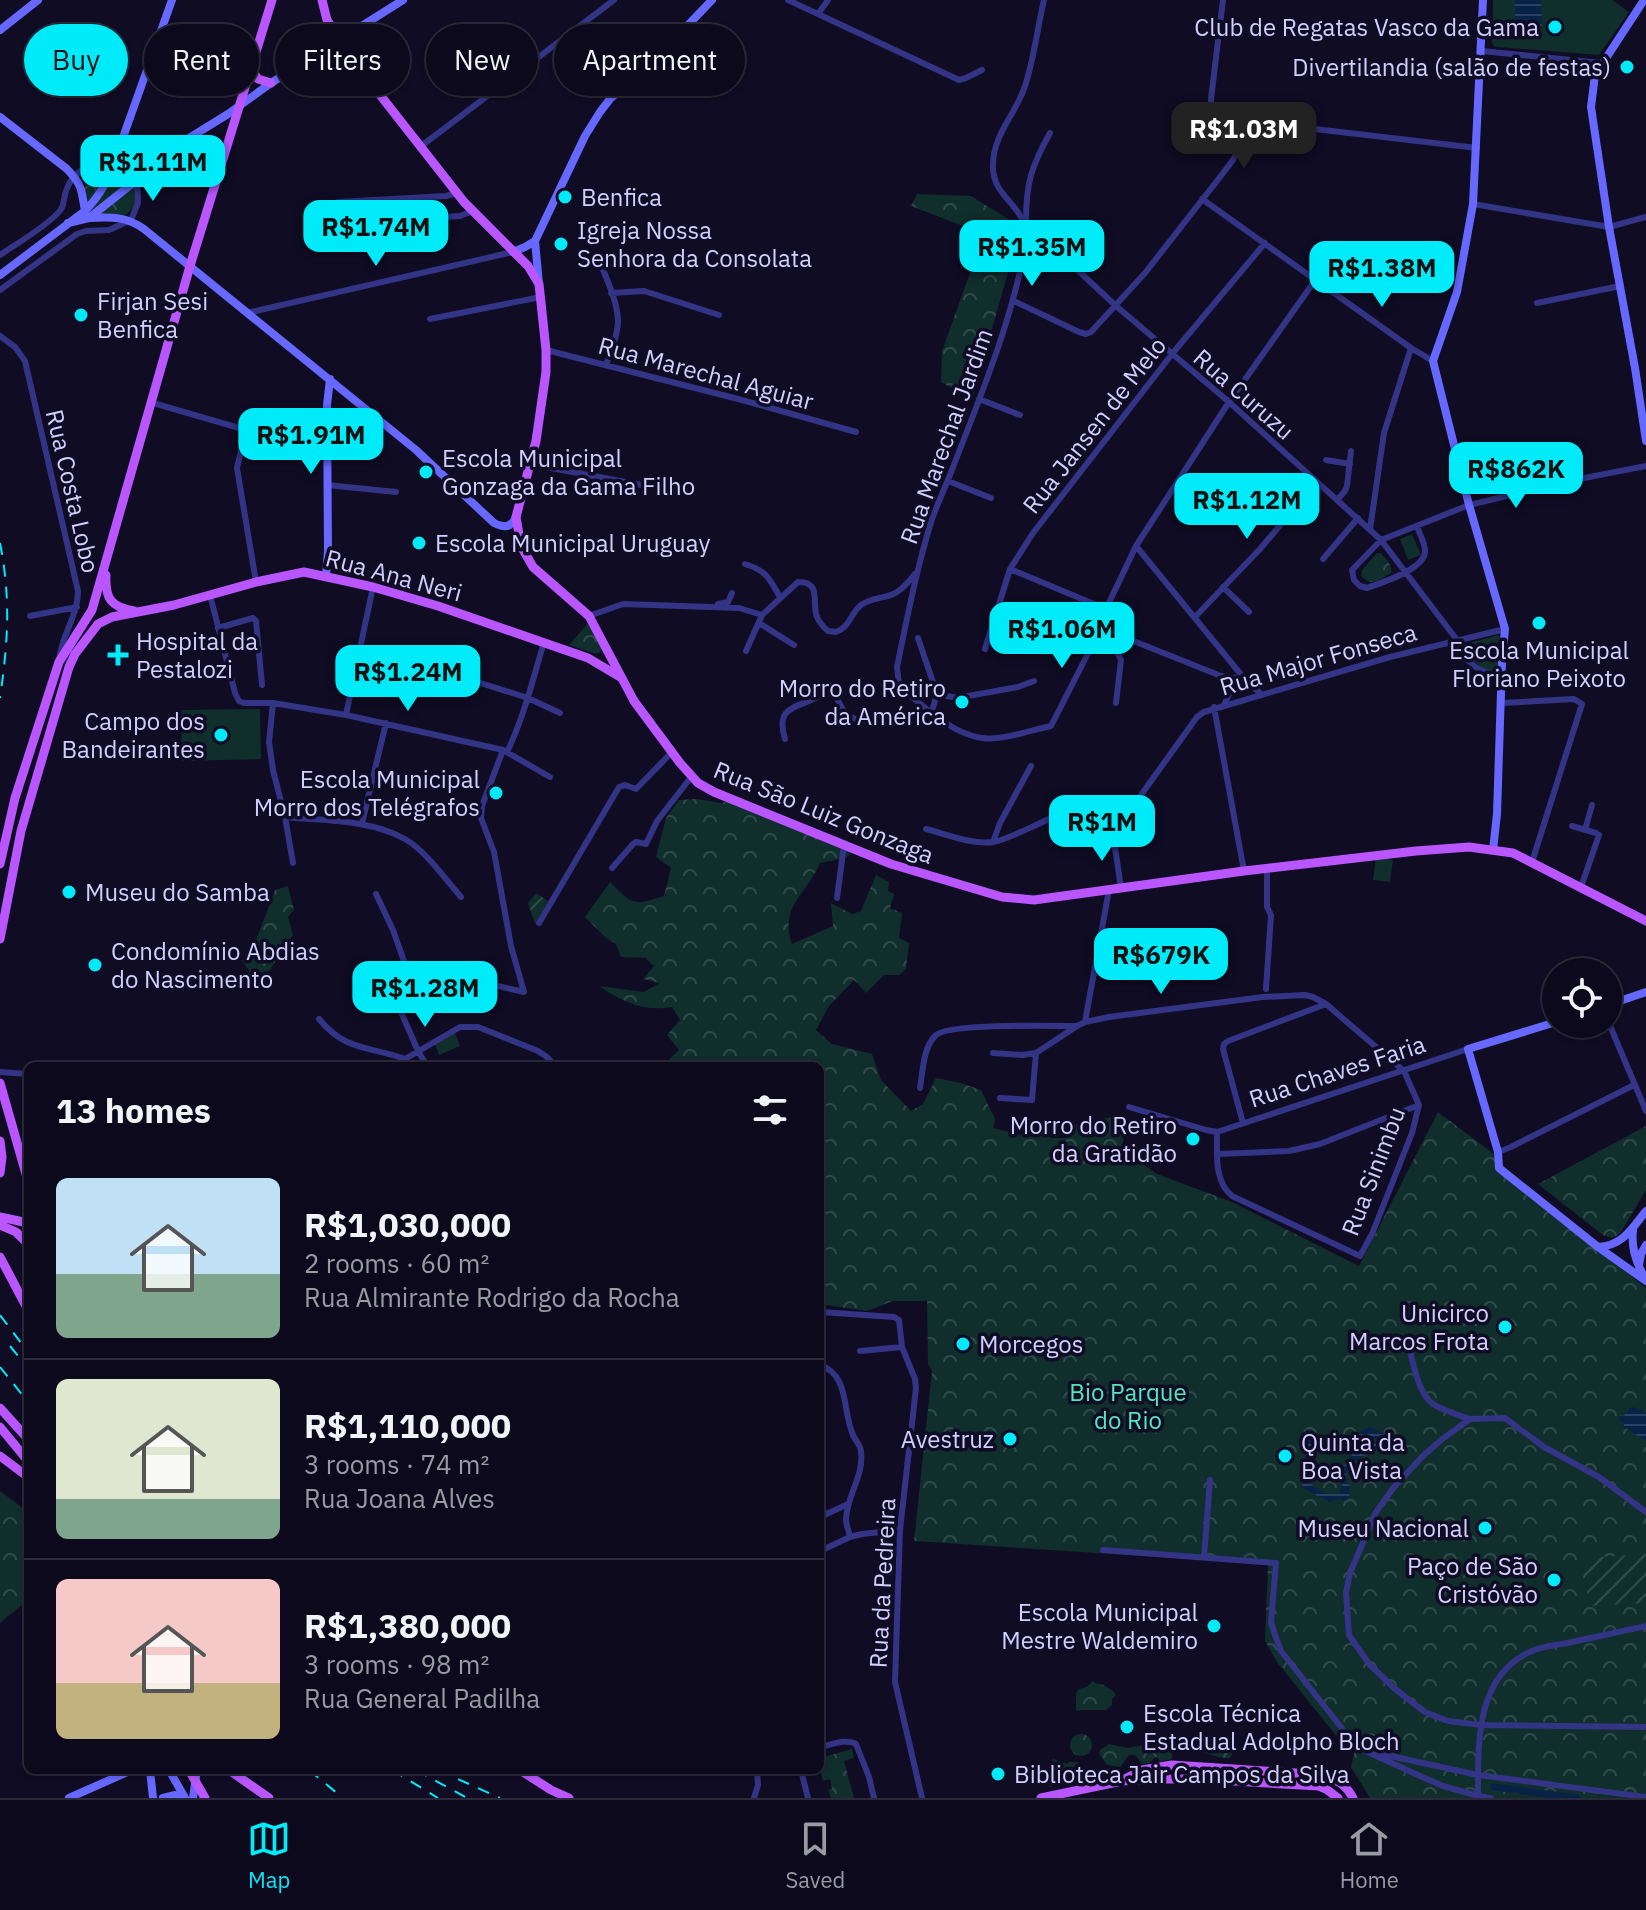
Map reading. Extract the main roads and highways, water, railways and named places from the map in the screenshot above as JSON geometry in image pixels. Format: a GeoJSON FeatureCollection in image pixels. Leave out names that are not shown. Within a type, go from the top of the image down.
{"type":"FeatureCollection","features":[{"type":"Feature","properties":{"kind":"main road"},"geometry":{"type":"LineString","coordinates":[[259,43],[272,0]]}},
{"type":"Feature","properties":{"kind":"main road","name":"Rua São Luiz Gonzaga"},"geometry":{"type":"LineString","coordinates":[[322,0],[327,20],[359,68],[457,193],[533,273],[539,284],[546,350],[542,402],[516,517],[521,546],[533,567],[589,616],[634,701],[698,783],[899,867],[1002,897],[1034,900],[1244,871],[1469,847],[1513,853],[1646,921]]}},
{"type":"Feature","properties":{"kind":"main road"},"geometry":{"type":"LineString","coordinates":[[259,79],[271,83]]}},
{"type":"Feature","properties":{"kind":"main road"},"geometry":{"type":"LineString","coordinates":[[0,864],[15,798],[59,662],[92,610],[242,96]]}},
{"type":"Feature","properties":{"kind":"main road"},"geometry":{"type":"LineString","coordinates":[[106,563],[105,591],[116,606],[150,610]]}},
{"type":"Feature","properties":{"kind":"main road","name":"Rua Ana Neri"},"geometry":{"type":"LineString","coordinates":[[0,939],[24,822],[69,667],[98,624],[112,617],[304,572],[373,587],[437,606],[588,658],[620,677]]}},
{"type":"Feature","properties":{"kind":"main road"},"geometry":{"type":"LineString","coordinates":[[588,658],[601,653],[604,642]]}},
{"type":"Feature","properties":{"kind":"main road"},"geometry":{"type":"LineString","coordinates":[[15,798],[30,801]]}},
{"type":"Feature","properties":{"kind":"main road"},"geometry":{"type":"LineString","coordinates":[[11,817],[24,822]]}},
{"type":"Feature","properties":{"kind":"main road"},"geometry":{"type":"LineString","coordinates":[[0,1083],[24,1167]]}},
{"type":"Feature","properties":{"kind":"main road"},"geometry":{"type":"LineString","coordinates":[[0,1141],[0,1173]]}},
{"type":"Feature","properties":{"kind":"main road"},"geometry":{"type":"LineString","coordinates":[[1,1220],[24,1223]]}},
{"type":"Feature","properties":{"kind":"main road"},"geometry":{"type":"LineString","coordinates":[[1,1220],[24,1240]]}},
{"type":"Feature","properties":{"kind":"main road"},"geometry":{"type":"LineString","coordinates":[[0,1257],[24,1302]]}},
{"type":"Feature","properties":{"kind":"main road"},"geometry":{"type":"LineString","coordinates":[[0,1408],[24,1435]]}},
{"type":"Feature","properties":{"kind":"main road"},"geometry":{"type":"LineString","coordinates":[[0,1427],[24,1456]]}},
{"type":"Feature","properties":{"kind":"main road"},"geometry":{"type":"LineString","coordinates":[[0,1456],[24,1474]]}},
{"type":"Feature","properties":{"kind":"main road"},"geometry":{"type":"LineString","coordinates":[[1122,1781],[1142,1770],[1172,1765],[1326,1776],[1344,1785],[1353,1798]]}},
{"type":"Feature","properties":{"kind":"main road"},"geometry":{"type":"LineString","coordinates":[[1250,1781],[1263,1772]]}},
{"type":"Feature","properties":{"kind":"main road"},"geometry":{"type":"LineString","coordinates":[[191,1774],[205,1798]]}},
{"type":"Feature","properties":{"kind":"main road"},"geometry":{"type":"LineString","coordinates":[[234,1774],[257,1794],[269,1798]]}},
{"type":"Feature","properties":{"kind":"main road"},"geometry":{"type":"LineString","coordinates":[[526,1774],[569,1798]]}},
{"type":"Feature","properties":{"kind":"main road"},"geometry":{"type":"LineString","coordinates":[[1041,1798],[1122,1781],[1170,1778],[1319,1786],[1338,1798]]}},
{"type":"Feature","properties":{"kind":"water"},"geometry":{"type":"Polygon","coordinates":[[[1515,0],[1541,0],[1542,26],[1515,26],[1515,0]]]}},
{"type":"Feature","properties":{"kind":"water"},"geometry":{"type":"Polygon","coordinates":[[[1633,1407],[1646,1412],[1646,1441],[1624,1427],[1619,1420],[1620,1415],[1624,1416],[1633,1407]]]}},
{"type":"Feature","properties":{"kind":"water"},"geometry":{"type":"Polygon","coordinates":[[[1370,1427],[1385,1434],[1388,1442],[1383,1449],[1362,1457],[1350,1466],[1346,1478],[1350,1486],[1346,1501],[1329,1502],[1302,1485],[1306,1429],[1335,1444],[1370,1427]],[[1366,1434],[1357,1443],[1348,1443],[1338,1451],[1314,1442],[1308,1449],[1306,1479],[1321,1491],[1339,1494],[1342,1485],[1337,1471],[1351,1456],[1377,1440],[1366,1434]]]}},
{"type":"Feature","properties":{"kind":"waterway"},"geometry":{"type":"LineString","coordinates":[[1494,1787],[1577,1798]]}},
{"type":"Feature","properties":{"kind":"railway"},"geometry":{"type":"LineString","coordinates":[[0,543],[7,620],[0,698]]}},
{"type":"Feature","properties":{"kind":"railway"},"geometry":{"type":"LineString","coordinates":[[0,1315],[24,1347]]}},
{"type":"Feature","properties":{"kind":"railway"},"geometry":{"type":"LineString","coordinates":[[10,1346],[24,1363]]}},
{"type":"Feature","properties":{"kind":"railway"},"geometry":{"type":"LineString","coordinates":[[0,1367],[24,1397]]}},
{"type":"Feature","properties":{"kind":"railway"},"geometry":{"type":"LineString","coordinates":[[314,1774],[343,1798]]}},
{"type":"Feature","properties":{"kind":"railway"},"geometry":{"type":"LineString","coordinates":[[399,1774],[438,1798]]}},
{"type":"Feature","properties":{"kind":"railway"},"geometry":{"type":"LineString","coordinates":[[423,1774],[467,1798]]}},
{"type":"Feature","properties":{"kind":"railway"},"geometry":{"type":"LineString","coordinates":[[447,1774],[500,1798]]}},
{"type":"Feature","properties":{"kind":"place","name":"Club de Regatas Vasco da Gama"},"geometry":{"type":"Point","coordinates":[1555,27]}},
{"type":"Feature","properties":{"kind":"place","name":"Divertilandia (salão de festas)"},"geometry":{"type":"Point","coordinates":[1627,67]}},
{"type":"Feature","properties":{"kind":"place","name":"Benfica"},"geometry":{"type":"Point","coordinates":[565,197]}},
{"type":"Feature","properties":{"kind":"place","name":"Igreja Nossa Senhora da Consolata"},"geometry":{"type":"Point","coordinates":[561,244]}},
{"type":"Feature","properties":{"kind":"place","name":"Firjan Sesi Benfica"},"geometry":{"type":"Point","coordinates":[81,315]}},
{"type":"Feature","properties":{"kind":"place","name":"Escola Municipal Gonzaga da Gama Filho"},"geometry":{"type":"Point","coordinates":[426,472]}},
{"type":"Feature","properties":{"kind":"place","name":"Escola Municipal Uruguay"},"geometry":{"type":"Point","coordinates":[419,543]}},
{"type":"Feature","properties":{"kind":"place","name":"Escola Municipal Floriano Peixoto"},"geometry":{"type":"Point","coordinates":[1539,623]}},
{"type":"Feature","properties":{"kind":"place","name":"Hospital da Pestalozi"},"geometry":{"type":"Point","coordinates":[118,655]}},
{"type":"Feature","properties":{"kind":"place","name":"Morro do Retiro da América"},"geometry":{"type":"Point","coordinates":[962,702]}},
{"type":"Feature","properties":{"kind":"place","name":"Campo dos Bandeirantes"},"geometry":{"type":"Point","coordinates":[221,735]}},
{"type":"Feature","properties":{"kind":"place","name":"Escola Municipal Morro dos Telégrafos"},"geometry":{"type":"Point","coordinates":[496,793]}},
{"type":"Feature","properties":{"kind":"place","name":"Museu do Samba"},"geometry":{"type":"Point","coordinates":[69,892]}},
{"type":"Feature","properties":{"kind":"place","name":"Condomínio Abdias do Nascimento"},"geometry":{"type":"Point","coordinates":[95,965]}},
{"type":"Feature","properties":{"kind":"place","name":"Morro do Retiro da Gratidão"},"geometry":{"type":"Point","coordinates":[1193,1139]}},
{"type":"Feature","properties":{"kind":"place","name":"Unicirco Marcos Frota"},"geometry":{"type":"Point","coordinates":[1505,1327]}},
{"type":"Feature","properties":{"kind":"place","name":"Morcegos"},"geometry":{"type":"Point","coordinates":[963,1344]}},
{"type":"Feature","properties":{"kind":"place","name":"Avestruz"},"geometry":{"type":"Point","coordinates":[1010,1439]}},
{"type":"Feature","properties":{"kind":"place","name":"Quinta da Boa Vista"},"geometry":{"type":"Point","coordinates":[1285,1456]}},
{"type":"Feature","properties":{"kind":"place","name":"Museu Nacional"},"geometry":{"type":"Point","coordinates":[1485,1528]}},
{"type":"Feature","properties":{"kind":"place","name":"Paço de São Cristóvão"},"geometry":{"type":"Point","coordinates":[1554,1580]}},
{"type":"Feature","properties":{"kind":"place","name":"Escola Municipal Mestre Waldemiro"},"geometry":{"type":"Point","coordinates":[1214,1626]}},
{"type":"Feature","properties":{"kind":"place","name":"Escola Técnica Estadual Adolpho Bloch"},"geometry":{"type":"Point","coordinates":[1127,1727]}},
{"type":"Feature","properties":{"kind":"place","name":"Biblioteca Jair Campos da Silva"},"geometry":{"type":"Point","coordinates":[998,1774]}},
{"type":"Feature","properties":{"kind":"park label","name":"Bio Parque do Rio"},"geometry":{"type":"Point","coordinates":[1128,1406]}}]}
